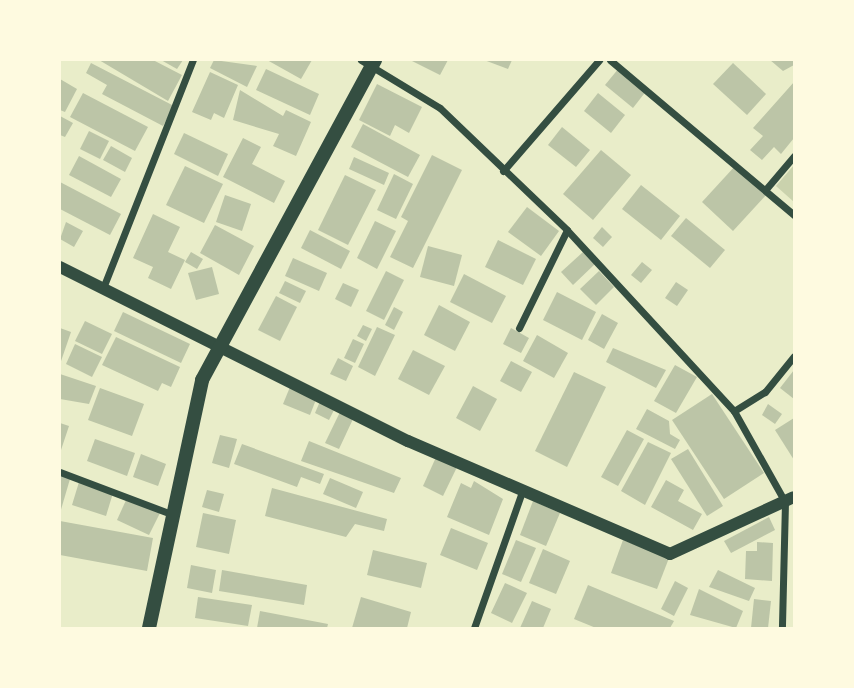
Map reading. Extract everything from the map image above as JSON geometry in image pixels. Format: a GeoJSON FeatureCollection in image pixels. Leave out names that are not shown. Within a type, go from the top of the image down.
{"type":"FeatureCollection","features":[{"type":"Feature","properties":{"kind":"main road"},"geometry":{"type":"LineString","coordinates":[[149,628],[202,380],[223,350],[369,62]]}},
{"type":"Feature","properties":{"kind":"street"},"geometry":{"type":"LineString","coordinates":[[103,288],[193,60]]}},
{"type":"Feature","properties":{"kind":"street"},"geometry":{"type":"LineString","coordinates":[[503,171],[599,60]]}},
{"type":"Feature","properties":{"kind":"street"},"geometry":{"type":"LineString","coordinates":[[610,60],[794,215]]}},
{"type":"Feature","properties":{"kind":"street"},"geometry":{"type":"LineString","coordinates":[[369,62],[440,108],[567,230],[734,411],[790,499],[782,628]]}},
{"type":"Feature","properties":{"kind":"street"},"geometry":{"type":"LineString","coordinates":[[766,189],[794,156]]}},
{"type":"Feature","properties":{"kind":"street"},"geometry":{"type":"LineString","coordinates":[[519,328],[567,230]]}},
{"type":"Feature","properties":{"kind":"street"},"geometry":{"type":"LineString","coordinates":[[60,267],[223,350],[522,492],[670,554],[790,499]]}},
{"type":"Feature","properties":{"kind":"street"},"geometry":{"type":"LineString","coordinates":[[734,411],[765,392],[794,356]]}},
{"type":"Feature","properties":{"kind":"street"},"geometry":{"type":"LineString","coordinates":[[60,472],[172,514]]}},
{"type":"Feature","properties":{"kind":"street"},"geometry":{"type":"LineString","coordinates":[[474,628],[522,492]]}},
{"type":"Feature","properties":{"kind":"green space"},"geometry":{"type":"Polygon","coordinates":[[[794,165],[794,202],[776,186],[794,165]]]}},
{"type":"Feature","properties":{"kind":"building"},"geometry":{"type":"Polygon","coordinates":[[[99,60],[153,60],[182,75],[168,101],[99,60]]]}},
{"type":"Feature","properties":{"kind":"building"},"geometry":{"type":"Polygon","coordinates":[[[161,60],[183,60],[177,69],[161,60]]]}},
{"type":"Feature","properties":{"kind":"building"},"geometry":{"type":"Polygon","coordinates":[[[214,60],[257,66],[247,87],[210,68],[214,60]]]}},
{"type":"Feature","properties":{"kind":"building"},"geometry":{"type":"Polygon","coordinates":[[[267,60],[312,60],[301,79],[267,60]]]}},
{"type":"Feature","properties":{"kind":"building"},"geometry":{"type":"Polygon","coordinates":[[[410,60],[448,60],[440,75],[410,60]]]}},
{"type":"Feature","properties":{"kind":"building"},"geometry":{"type":"Polygon","coordinates":[[[484,60],[512,60],[508,69],[484,60]]]}},
{"type":"Feature","properties":{"kind":"building"},"geometry":{"type":"Polygon","coordinates":[[[770,60],[794,60],[794,65],[783,71],[770,60]]]}},
{"type":"Feature","properties":{"kind":"building"},"geometry":{"type":"Polygon","coordinates":[[[91,63],[174,106],[163,126],[102,94],[107,85],[86,73],[91,63]]]}},
{"type":"Feature","properties":{"kind":"building"},"geometry":{"type":"Polygon","coordinates":[[[733,63],[766,94],[747,115],[713,84],[733,63]]]}},
{"type":"Feature","properties":{"kind":"building"},"geometry":{"type":"Polygon","coordinates":[[[619,68],[647,90],[633,108],[605,85],[619,68]]]}},
{"type":"Feature","properties":{"kind":"building"},"geometry":{"type":"Polygon","coordinates":[[[266,69],[319,94],[310,115],[256,90],[266,69]]]}},
{"type":"Feature","properties":{"kind":"building"},"geometry":{"type":"Polygon","coordinates":[[[210,72],[238,85],[224,118],[214,113],[211,120],[192,112],[210,72]]]}},
{"type":"Feature","properties":{"kind":"building"},"geometry":{"type":"Polygon","coordinates":[[[60,79],[77,89],[65,112],[60,110],[60,79]]]}},
{"type":"Feature","properties":{"kind":"building"},"geometry":{"type":"Polygon","coordinates":[[[794,82],[794,138],[781,154],[774,147],[762,160],[750,150],[763,136],[753,128],[794,82]]]}},
{"type":"Feature","properties":{"kind":"building"},"geometry":{"type":"Polygon","coordinates":[[[377,84],[422,107],[409,133],[395,125],[390,136],[359,120],[377,84]]]}},
{"type":"Feature","properties":{"kind":"building"},"geometry":{"type":"Polygon","coordinates":[[[240,90],[283,116],[286,110],[311,122],[296,156],[273,146],[279,134],[233,120],[240,90]]]}},
{"type":"Feature","properties":{"kind":"building"},"geometry":{"type":"Polygon","coordinates":[[[83,93],[148,127],[135,151],[70,117],[83,93]]]}},
{"type":"Feature","properties":{"kind":"building"},"geometry":{"type":"Polygon","coordinates":[[[598,93],[625,115],[611,133],[584,111],[598,93]]]}},
{"type":"Feature","properties":{"kind":"building"},"geometry":{"type":"Polygon","coordinates":[[[60,116],[73,123],[65,137],[60,135],[60,116]]]}},
{"type":"Feature","properties":{"kind":"building"},"geometry":{"type":"Polygon","coordinates":[[[363,124],[420,155],[408,177],[351,147],[363,124]]]}},
{"type":"Feature","properties":{"kind":"building"},"geometry":{"type":"Polygon","coordinates":[[[562,127],[590,150],[576,167],[548,145],[562,127]]]}},
{"type":"Feature","properties":{"kind":"building"},"geometry":{"type":"Polygon","coordinates":[[[89,131],[109,141],[100,159],[80,149],[89,131]]]}},
{"type":"Feature","properties":{"kind":"building"},"geometry":{"type":"Polygon","coordinates":[[[184,133],[228,154],[218,176],[174,154],[184,133]]]}},
{"type":"Feature","properties":{"kind":"building"},"geometry":{"type":"Polygon","coordinates":[[[243,138],[261,147],[252,164],[285,181],[274,203],[223,177],[243,138]]]}},
{"type":"Feature","properties":{"kind":"building"},"geometry":{"type":"Polygon","coordinates":[[[111,146],[132,158],[125,172],[103,160],[111,146]]]}},
{"type":"Feature","properties":{"kind":"building"},"geometry":{"type":"Polygon","coordinates":[[[601,150],[631,175],[593,220],[563,194],[601,150]]]}},
{"type":"Feature","properties":{"kind":"building"},"geometry":{"type":"Polygon","coordinates":[[[432,155],[462,170],[413,268],[390,257],[408,221],[401,217],[432,155]]]}},
{"type":"Feature","properties":{"kind":"building"},"geometry":{"type":"Polygon","coordinates":[[[79,156],[121,179],[111,197],[69,175],[79,156]]]}},
{"type":"Feature","properties":{"kind":"building"},"geometry":{"type":"Polygon","coordinates":[[[354,157],[389,173],[384,185],[349,169],[354,157]]]}},
{"type":"Feature","properties":{"kind":"building"},"geometry":{"type":"Polygon","coordinates":[[[736,165],[767,194],[733,231],[702,202],[736,165]]]}},
{"type":"Feature","properties":{"kind":"building"},"geometry":{"type":"Polygon","coordinates":[[[185,166],[223,184],[204,223],[166,205],[185,166]]]}},
{"type":"Feature","properties":{"kind":"building"},"geometry":{"type":"Polygon","coordinates":[[[394,174],[413,184],[396,219],[377,210],[394,174]]]}},
{"type":"Feature","properties":{"kind":"building"},"geometry":{"type":"Polygon","coordinates":[[[345,175],[376,190],[348,245],[318,230],[345,175]]]}},
{"type":"Feature","properties":{"kind":"building"},"geometry":{"type":"Polygon","coordinates":[[[60,182],[121,214],[110,235],[60,209],[60,182]]]}},
{"type":"Feature","properties":{"kind":"building"},"geometry":{"type":"Polygon","coordinates":[[[641,185],[680,216],[661,240],[622,209],[641,185]]]}},
{"type":"Feature","properties":{"kind":"building"},"geometry":{"type":"Polygon","coordinates":[[[225,195],[251,204],[242,231],[216,222],[225,195]]]}},
{"type":"Feature","properties":{"kind":"building"},"geometry":{"type":"Polygon","coordinates":[[[527,207],[559,231],[541,256],[508,232],[527,207]]]}},
{"type":"Feature","properties":{"kind":"building"},"geometry":{"type":"Polygon","coordinates":[[[153,214],[180,227],[168,252],[185,260],[171,289],[148,278],[153,267],[133,258],[153,214]]]}},
{"type":"Feature","properties":{"kind":"building"},"geometry":{"type":"Polygon","coordinates":[[[686,218],[725,250],[710,268],[671,236],[686,218]]]}},
{"type":"Feature","properties":{"kind":"building"},"geometry":{"type":"Polygon","coordinates":[[[375,221],[396,231],[377,269],[357,258],[375,221]]]}},
{"type":"Feature","properties":{"kind":"building"},"geometry":{"type":"Polygon","coordinates":[[[66,222],[83,231],[74,247],[60,239],[66,222]]]}},
{"type":"Feature","properties":{"kind":"building"},"geometry":{"type":"Polygon","coordinates":[[[215,225],[254,246],[239,275],[200,253],[215,225]]]}},
{"type":"Feature","properties":{"kind":"building"},"geometry":{"type":"Polygon","coordinates":[[[602,227],[612,237],[603,247],[593,238],[602,227]]]}},
{"type":"Feature","properties":{"kind":"building"},"geometry":{"type":"Polygon","coordinates":[[[310,230],[350,251],[341,269],[301,248],[310,230]]]}},
{"type":"Feature","properties":{"kind":"building"},"geometry":{"type":"Polygon","coordinates":[[[498,240],[536,259],[523,285],[485,267],[498,240]]]}},
{"type":"Feature","properties":{"kind":"building"},"geometry":{"type":"Polygon","coordinates":[[[428,246],[462,255],[454,286],[420,277],[428,246]]]}},
{"type":"Feature","properties":{"kind":"building"},"geometry":{"type":"Polygon","coordinates":[[[191,252],[203,259],[197,269],[185,262],[191,252]]]}},
{"type":"Feature","properties":{"kind":"building"},"geometry":{"type":"Polygon","coordinates":[[[583,252],[595,264],[573,285],[561,272],[583,252]]]}},
{"type":"Feature","properties":{"kind":"building"},"geometry":{"type":"Polygon","coordinates":[[[293,258],[327,273],[319,291],[285,276],[293,258]]]}},
{"type":"Feature","properties":{"kind":"building"},"geometry":{"type":"Polygon","coordinates":[[[642,262],[652,270],[641,283],[631,275],[642,262]]]}},
{"type":"Feature","properties":{"kind":"building"},"geometry":{"type":"Polygon","coordinates":[[[212,267],[219,294],[196,300],[188,273],[212,267]]]}},
{"type":"Feature","properties":{"kind":"building"},"geometry":{"type":"Polygon","coordinates":[[[386,271],[404,280],[384,320],[366,311],[386,271]]]}},
{"type":"Feature","properties":{"kind":"building"},"geometry":{"type":"Polygon","coordinates":[[[599,271],[614,287],[596,305],[580,289],[599,271]]]}},
{"type":"Feature","properties":{"kind":"building"},"geometry":{"type":"Polygon","coordinates":[[[464,274],[506,296],[492,323],[450,302],[464,274]]]}},
{"type":"Feature","properties":{"kind":"building"},"geometry":{"type":"Polygon","coordinates":[[[285,281],[306,291],[300,303],[279,293],[285,281]]]}},
{"type":"Feature","properties":{"kind":"building"},"geometry":{"type":"Polygon","coordinates":[[[676,282],[688,290],[677,306],[665,298],[676,282]]]}},
{"type":"Feature","properties":{"kind":"building"},"geometry":{"type":"Polygon","coordinates":[[[343,283],[359,290],[351,307],[335,299],[343,283]]]}},
{"type":"Feature","properties":{"kind":"building"},"geometry":{"type":"Polygon","coordinates":[[[557,292],[596,312],[582,340],[543,320],[557,292]]]}},
{"type":"Feature","properties":{"kind":"building"},"geometry":{"type":"Polygon","coordinates":[[[276,296],[297,307],[280,341],[258,330],[276,296]]]}},
{"type":"Feature","properties":{"kind":"building"},"geometry":{"type":"Polygon","coordinates":[[[439,305],[470,322],[455,351],[424,335],[439,305]]]}},
{"type":"Feature","properties":{"kind":"building"},"geometry":{"type":"Polygon","coordinates":[[[394,307],[403,312],[394,330],[385,325],[394,307]]]}},
{"type":"Feature","properties":{"kind":"building"},"geometry":{"type":"Polygon","coordinates":[[[123,312],[190,344],[181,363],[114,331],[123,312]]]}},
{"type":"Feature","properties":{"kind":"building"},"geometry":{"type":"Polygon","coordinates":[[[602,314],[618,323],[604,349],[588,340],[602,314]]]}},
{"type":"Feature","properties":{"kind":"building"},"geometry":{"type":"Polygon","coordinates":[[[85,321],[112,334],[102,354],[75,341],[85,321]]]}},
{"type":"Feature","properties":{"kind":"building"},"geometry":{"type":"Polygon","coordinates":[[[363,325],[372,329],[366,341],[357,336],[363,325]]]}},
{"type":"Feature","properties":{"kind":"building"},"geometry":{"type":"Polygon","coordinates":[[[377,327],[395,335],[375,376],[358,367],[377,327]]]}},
{"type":"Feature","properties":{"kind":"building"},"geometry":{"type":"Polygon","coordinates":[[[60,328],[71,332],[60,364],[60,328]]]}},
{"type":"Feature","properties":{"kind":"building"},"geometry":{"type":"Polygon","coordinates":[[[511,328],[529,338],[521,353],[503,344],[511,328]]]}},
{"type":"Feature","properties":{"kind":"building"},"geometry":{"type":"Polygon","coordinates":[[[537,335],[568,353],[554,378],[523,361],[537,335]]]}},
{"type":"Feature","properties":{"kind":"building"},"geometry":{"type":"Polygon","coordinates":[[[116,337],[180,367],[171,387],[162,383],[158,391],[102,365],[116,337]]]}},
{"type":"Feature","properties":{"kind":"building"},"geometry":{"type":"Polygon","coordinates":[[[353,339],[364,344],[355,363],[344,358],[353,339]]]}},
{"type":"Feature","properties":{"kind":"building"},"geometry":{"type":"Polygon","coordinates":[[[75,344],[102,357],[92,377],[66,364],[75,344]]]}},
{"type":"Feature","properties":{"kind":"building"},"geometry":{"type":"Polygon","coordinates":[[[613,348],[666,370],[656,388],[606,362],[613,348]]]}},
{"type":"Feature","properties":{"kind":"building"},"geometry":{"type":"Polygon","coordinates":[[[413,350],[445,366],[429,395],[398,379],[413,350]]]}},
{"type":"Feature","properties":{"kind":"building"},"geometry":{"type":"Polygon","coordinates":[[[338,358],[353,366],[346,381],[330,374],[338,358]]]}},
{"type":"Feature","properties":{"kind":"building"},"geometry":{"type":"Polygon","coordinates":[[[511,361],[532,372],[521,392],[500,381],[511,361]]]}},
{"type":"Feature","properties":{"kind":"building"},"geometry":{"type":"Polygon","coordinates":[[[675,365],[697,377],[676,413],[654,401],[675,365]]]}},
{"type":"Feature","properties":{"kind":"building"},"geometry":{"type":"Polygon","coordinates":[[[794,370],[794,399],[780,388],[794,370]]]}},
{"type":"Feature","properties":{"kind":"building"},"geometry":{"type":"Polygon","coordinates":[[[574,372],[606,387],[567,467],[535,451],[574,372]]]}},
{"type":"Feature","properties":{"kind":"building"},"geometry":{"type":"Polygon","coordinates":[[[60,374],[96,386],[89,404],[60,399],[60,374]]]}},
{"type":"Feature","properties":{"kind":"building"},"geometry":{"type":"Polygon","coordinates":[[[473,386],[497,399],[480,431],[456,418],[473,386]]]}},
{"type":"Feature","properties":{"kind":"building"},"geometry":{"type":"Polygon","coordinates":[[[290,387],[317,397],[310,415],[283,404],[290,387]]]}},
{"type":"Feature","properties":{"kind":"building"},"geometry":{"type":"Polygon","coordinates":[[[100,388],[144,404],[132,436],[88,420],[100,388]]]}},
{"type":"Feature","properties":{"kind":"building"},"geometry":{"type":"Polygon","coordinates":[[[712,394],[764,473],[724,499],[672,420],[712,394]]]}},
{"type":"Feature","properties":{"kind":"building"},"geometry":{"type":"Polygon","coordinates":[[[321,399],[336,406],[329,420],[315,413],[321,399]]]}},
{"type":"Feature","properties":{"kind":"building"},"geometry":{"type":"Polygon","coordinates":[[[768,404],[782,414],[775,424],[762,415],[768,404]]]}},
{"type":"Feature","properties":{"kind":"building"},"geometry":{"type":"Polygon","coordinates":[[[647,409],[669,421],[670,434],[680,440],[675,449],[636,429],[647,409]]]}},
{"type":"Feature","properties":{"kind":"building"},"geometry":{"type":"Polygon","coordinates":[[[340,412],[353,419],[339,449],[325,443],[340,412]]]}},
{"type":"Feature","properties":{"kind":"building"},"geometry":{"type":"Polygon","coordinates":[[[794,418],[794,460],[775,430],[794,418]]]}},
{"type":"Feature","properties":{"kind":"building"},"geometry":{"type":"Polygon","coordinates":[[[60,423],[69,426],[60,453],[60,423]]]}},
{"type":"Feature","properties":{"kind":"building"},"geometry":{"type":"Polygon","coordinates":[[[627,430],[644,439],[618,486],[601,477],[627,430]]]}},
{"type":"Feature","properties":{"kind":"building"},"geometry":{"type":"Polygon","coordinates":[[[220,435],[237,439],[229,468],[212,463],[220,435]]]}},
{"type":"Feature","properties":{"kind":"building"},"geometry":{"type":"Polygon","coordinates":[[[95,439],[135,453],[127,476],[87,461],[95,439]]]}},
{"type":"Feature","properties":{"kind":"building"},"geometry":{"type":"Polygon","coordinates":[[[309,441],[401,478],[394,493],[301,461],[309,441]]]}},
{"type":"Feature","properties":{"kind":"building"},"geometry":{"type":"Polygon","coordinates":[[[648,442],[671,453],[645,505],[621,491],[648,442]]]}},
{"type":"Feature","properties":{"kind":"building"},"geometry":{"type":"Polygon","coordinates":[[[242,444],[324,474],[320,484],[301,477],[297,487],[234,464],[242,444]]]}},
{"type":"Feature","properties":{"kind":"building"},"geometry":{"type":"Polygon","coordinates":[[[688,449],[723,506],[707,516],[671,459],[688,449]]]}},
{"type":"Feature","properties":{"kind":"building"},"geometry":{"type":"Polygon","coordinates":[[[141,454],[166,464],[158,486],[133,477],[141,454]]]}},
{"type":"Feature","properties":{"kind":"building"},"geometry":{"type":"Polygon","coordinates":[[[437,455],[458,465],[443,496],[423,486],[437,455]]]}},
{"type":"Feature","properties":{"kind":"building"},"geometry":{"type":"Polygon","coordinates":[[[60,475],[70,479],[60,513],[60,475]]]}},
{"type":"Feature","properties":{"kind":"building"},"geometry":{"type":"Polygon","coordinates":[[[330,478],[363,492],[356,508],[323,494],[330,478]]]}},
{"type":"Feature","properties":{"kind":"building"},"geometry":{"type":"Polygon","coordinates":[[[666,480],[684,490],[678,501],[702,514],[693,530],[651,507],[666,480]]]}},
{"type":"Feature","properties":{"kind":"building"},"geometry":{"type":"Polygon","coordinates":[[[474,481],[503,499],[489,535],[447,517],[461,483],[471,488],[474,481]]]}},
{"type":"Feature","properties":{"kind":"building"},"geometry":{"type":"Polygon","coordinates":[[[79,482],[113,493],[106,516],[72,505],[79,482]]]}},
{"type":"Feature","properties":{"kind":"building"},"geometry":{"type":"Polygon","coordinates":[[[272,488],[387,519],[384,531],[355,524],[346,537],[265,516],[272,488]]]}},
{"type":"Feature","properties":{"kind":"building"},"geometry":{"type":"Polygon","coordinates":[[[207,490],[224,494],[219,512],[202,507],[207,490]]]}},
{"type":"Feature","properties":{"kind":"building"},"geometry":{"type":"Polygon","coordinates":[[[127,498],[160,513],[149,535],[117,520],[127,498]]]}},
{"type":"Feature","properties":{"kind":"building"},"geometry":{"type":"Polygon","coordinates":[[[533,501],[560,513],[546,546],[520,535],[533,501]]]}},
{"type":"Feature","properties":{"kind":"building"},"geometry":{"type":"Polygon","coordinates":[[[203,513],[236,520],[229,554],[196,547],[203,513]]]}},
{"type":"Feature","properties":{"kind":"building"},"geometry":{"type":"Polygon","coordinates":[[[769,517],[775,530],[731,553],[724,541],[769,517]]]}},
{"type":"Feature","properties":{"kind":"building"},"geometry":{"type":"Polygon","coordinates":[[[60,521],[153,538],[147,571],[60,555],[60,521]]]}},
{"type":"Feature","properties":{"kind":"building"},"geometry":{"type":"Polygon","coordinates":[[[451,528],[488,543],[477,570],[440,555],[451,528]]]}},
{"type":"Feature","properties":{"kind":"building"},"geometry":{"type":"Polygon","coordinates":[[[516,540],[536,548],[521,582],[502,574],[516,540]]]}},
{"type":"Feature","properties":{"kind":"building"},"geometry":{"type":"Polygon","coordinates":[[[623,540],[669,558],[657,589],[611,573],[623,540]]]}},
{"type":"Feature","properties":{"kind":"building"},"geometry":{"type":"Polygon","coordinates":[[[757,542],[773,543],[772,581],[745,579],[746,551],[757,551],[757,542]]]}},
{"type":"Feature","properties":{"kind":"building"},"geometry":{"type":"Polygon","coordinates":[[[543,549],[570,561],[556,594],[529,583],[543,549]]]}},
{"type":"Feature","properties":{"kind":"building"},"geometry":{"type":"Polygon","coordinates":[[[373,550],[427,563],[421,588],[367,575],[373,550]]]}},
{"type":"Feature","properties":{"kind":"building"},"geometry":{"type":"Polygon","coordinates":[[[191,565],[216,570],[212,593],[187,588],[191,565]]]}},
{"type":"Feature","properties":{"kind":"building"},"geometry":{"type":"Polygon","coordinates":[[[222,570],[307,585],[304,605],[219,591],[222,570]]]}},
{"type":"Feature","properties":{"kind":"building"},"geometry":{"type":"Polygon","coordinates":[[[718,570],[755,588],[749,601],[709,587],[718,570]]]}},
{"type":"Feature","properties":{"kind":"building"},"geometry":{"type":"Polygon","coordinates":[[[675,581],[688,588],[674,616],[661,609],[675,581]]]}},
{"type":"Feature","properties":{"kind":"building"},"geometry":{"type":"Polygon","coordinates":[[[505,583],[527,593],[512,623],[491,613],[505,583]]]}},
{"type":"Feature","properties":{"kind":"building"},"geometry":{"type":"Polygon","coordinates":[[[588,585],[674,621],[670,628],[596,628],[574,619],[588,585]]]}},
{"type":"Feature","properties":{"kind":"building"},"geometry":{"type":"Polygon","coordinates":[[[699,589],[743,611],[736,628],[690,615],[699,589]]]}},
{"type":"Feature","properties":{"kind":"building"},"geometry":{"type":"Polygon","coordinates":[[[198,597],[252,605],[248,626],[195,618],[198,597]]]}},
{"type":"Feature","properties":{"kind":"building"},"geometry":{"type":"Polygon","coordinates":[[[361,597],[411,612],[407,628],[352,628],[361,597]]]}},
{"type":"Feature","properties":{"kind":"building"},"geometry":{"type":"Polygon","coordinates":[[[754,599],[771,601],[768,628],[751,628],[754,599]]]}},
{"type":"Feature","properties":{"kind":"building"},"geometry":{"type":"Polygon","coordinates":[[[532,601],[551,609],[543,628],[520,628],[532,601]]]}},
{"type":"Feature","properties":{"kind":"building"},"geometry":{"type":"Polygon","coordinates":[[[260,611],[328,624],[327,628],[257,628],[260,611]]]}}]}
